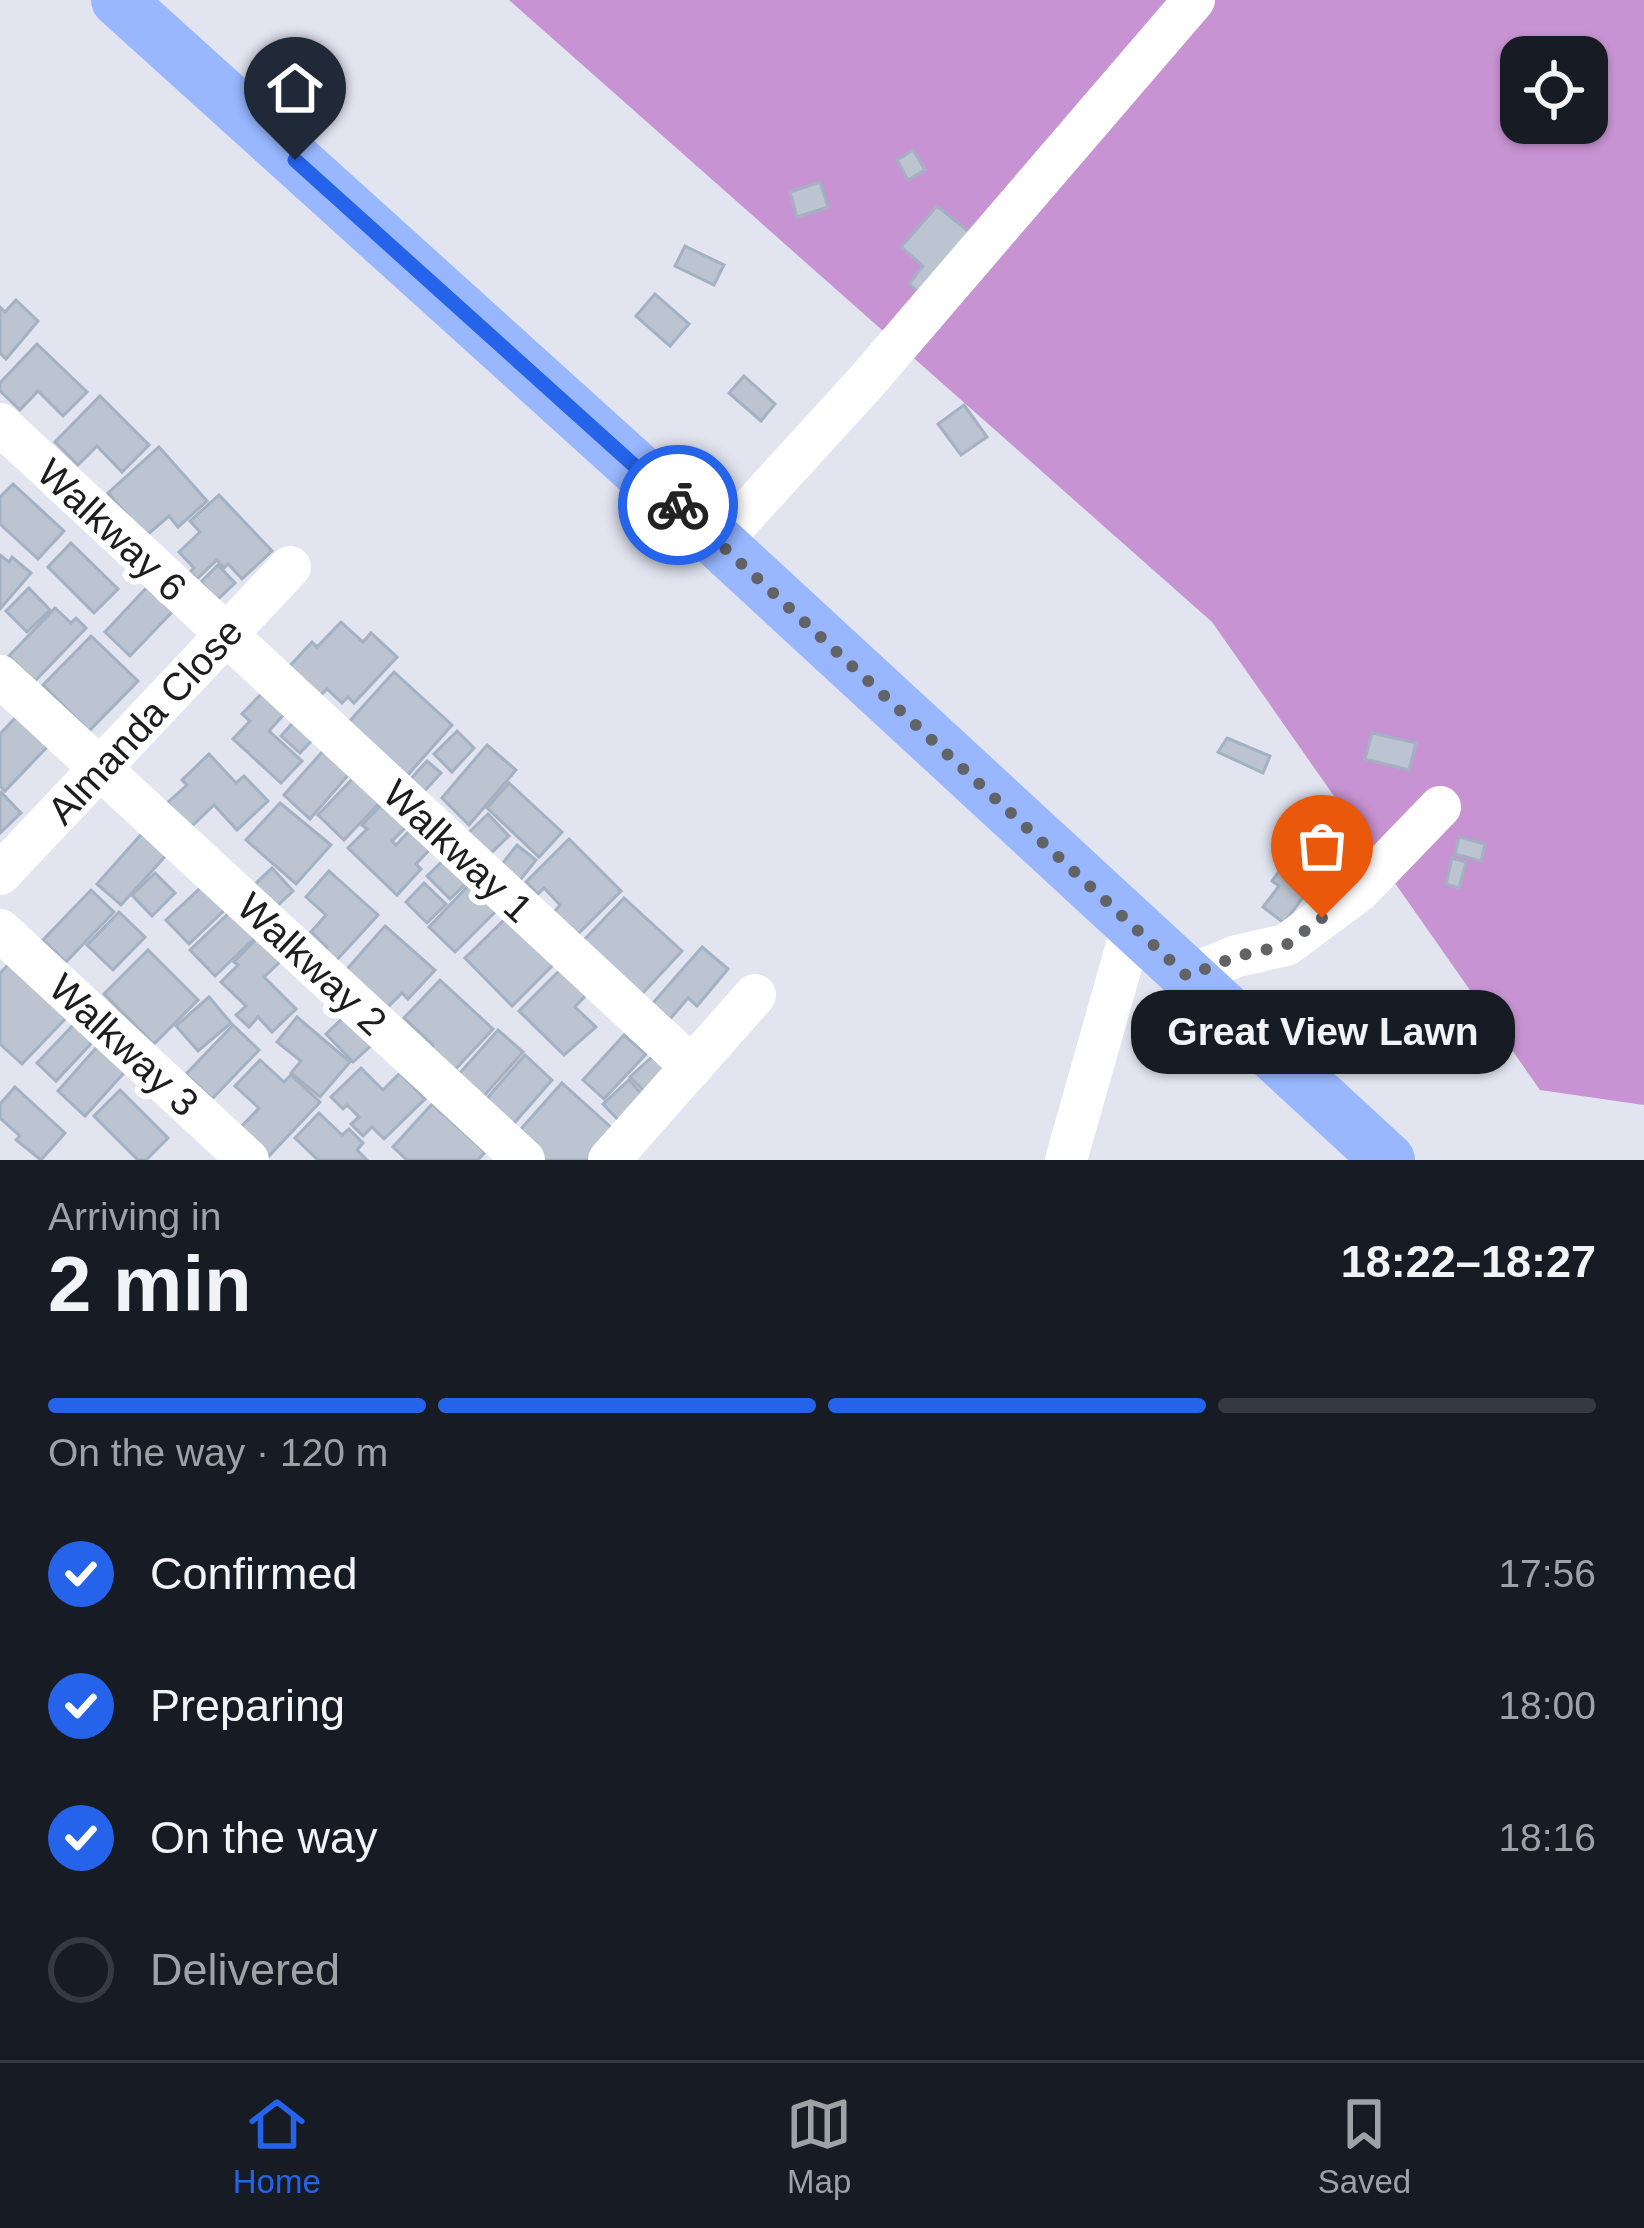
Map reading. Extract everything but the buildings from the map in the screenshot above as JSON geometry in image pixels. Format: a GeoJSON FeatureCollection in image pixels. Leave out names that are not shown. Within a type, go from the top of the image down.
{"type":"FeatureCollection","features":[{"type":"Feature","properties":{"kind":"main road"},"geometry":{"type":"LineString","coordinates":[[118,0],[719,543],[1388,1160]]}},
{"type":"Feature","properties":{"kind":"street"},"geometry":{"type":"LineString","coordinates":[[719,543],[882,364],[1194,0]]}},
{"type":"Feature","properties":{"kind":"street","name":"Walkway 6"},"geometry":{"type":"LineString","coordinates":[[0,424],[225,636]]}},
{"type":"Feature","properties":{"kind":"street","name":"Almanda Close"},"geometry":{"type":"LineString","coordinates":[[0,874],[290,567]]}},
{"type":"Feature","properties":{"kind":"street","name":"Walkway 1"},"geometry":{"type":"LineString","coordinates":[[225,636],[692,1066]]}},
{"type":"Feature","properties":{"kind":"street","name":"Walkway 2"},"geometry":{"type":"LineString","coordinates":[[0,676],[524,1160]]}},
{"type":"Feature","properties":{"kind":"street"},"geometry":{"type":"LineString","coordinates":[[1187,976],[1238,956],[1286,945],[1359,891],[1440,808]]}},
{"type":"Feature","properties":{"kind":"street"},"geometry":{"type":"LineString","coordinates":[[1066,1160],[1133,924]]}},
{"type":"Feature","properties":{"kind":"street","name":"Walkway 3"},"geometry":{"type":"LineString","coordinates":[[0,930],[248,1160]]}},
{"type":"Feature","properties":{"kind":"street"},"geometry":{"type":"LineString","coordinates":[[609,1160],[754,995]]}},
{"type":"Feature","properties":{"kind":"shaded area"},"geometry":{"type":"Polygon","coordinates":[[[509,0],[1644,0],[1644,1105],[1540,1090],[1212,622],[509,0]]]}},
{"type":"Feature","properties":{"kind":"way so far"},"geometry":{"type":"LineString","coordinates":[[678,505],[1187,976],[1238,956],[1286,945],[1322,918]]}},
{"type":"Feature","properties":{"kind":"place","name":"Great View Lawn"},"geometry":{"type":"Point","coordinates":[1322,918]}},
{"type":"Feature","properties":{"kind":"route"},"geometry":{"type":"LineString","coordinates":[[295,160],[678,505]]}}]}
